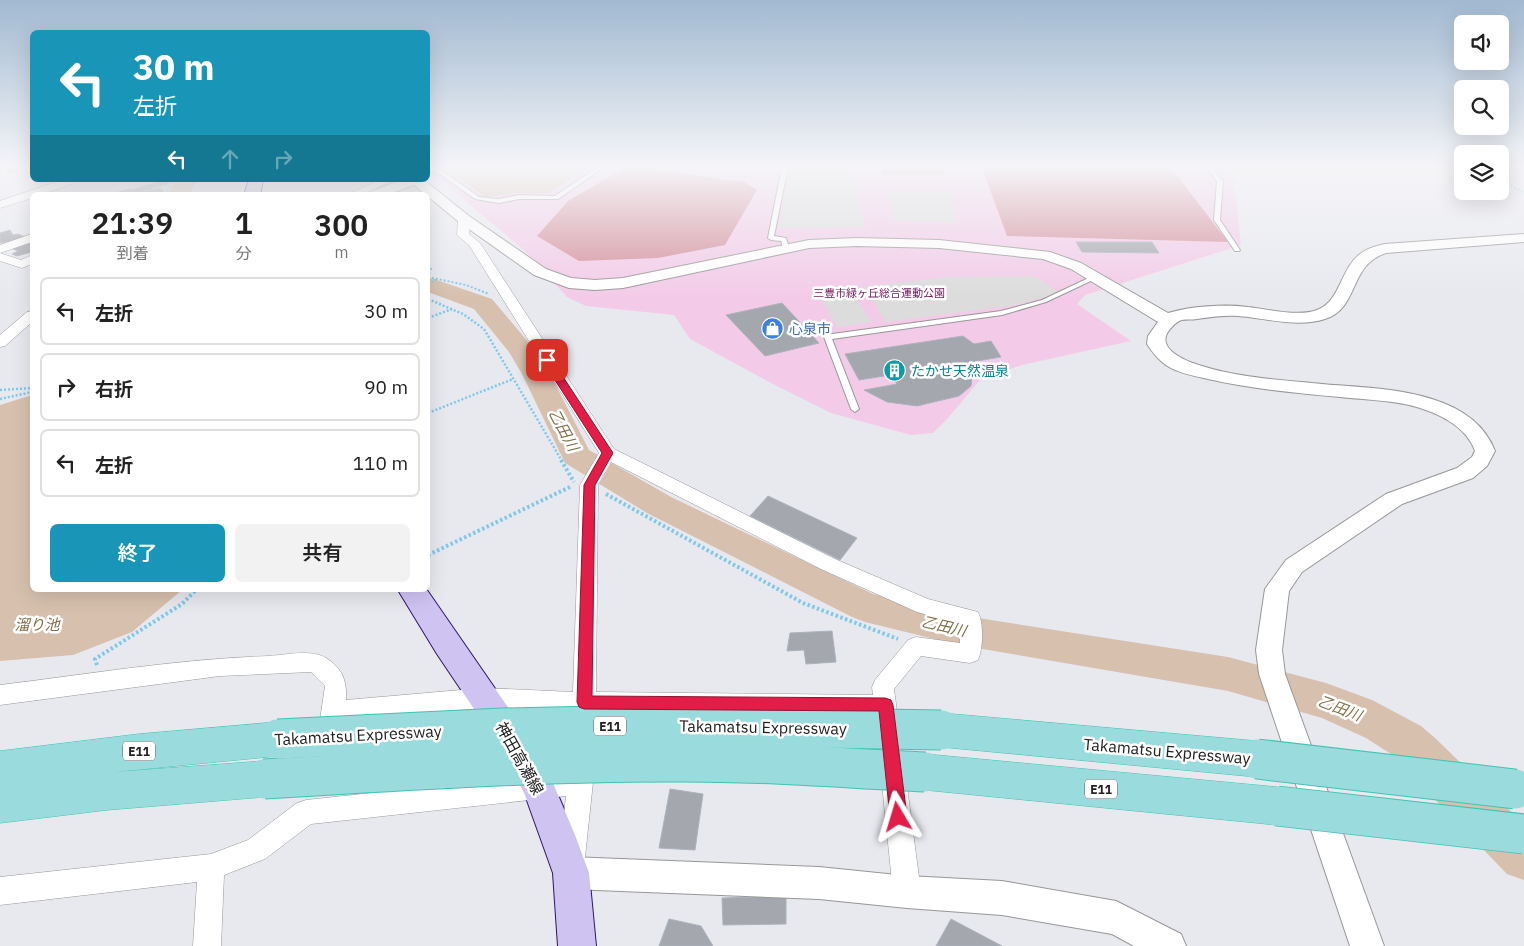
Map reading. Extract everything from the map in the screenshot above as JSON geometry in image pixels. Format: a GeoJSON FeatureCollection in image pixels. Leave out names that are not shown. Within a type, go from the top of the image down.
{"type":"FeatureCollection","features":[{"type":"Feature","properties":{"kind":"highway","name":"Takamatsu Expressway"},"geometry":{"type":"LineString","coordinates":[[0,769],[139,751],[278,739],[491,728],[628,725],[782,726],[941,730],[1257,759],[1520,789]]}},
{"type":"Feature","properties":{"kind":"highway","name":"E11"},"geometry":{"type":"LineString","coordinates":[[0,804],[107,791],[264,779],[483,766],[636,762],[781,765],[925,772],[1278,806],[1524,834]]}},
{"type":"Feature","properties":{"kind":"main road","name":"神田高瀬線"},"geometry":{"type":"LineString","coordinates":[[413,592],[514,742],[538,787],[571,873],[577,946]]}},
{"type":"Feature","properties":{"kind":"street"},"geometry":{"type":"LineString","coordinates":[[452,209],[540,272],[569,283],[595,285],[623,283],[808,244],[857,242],[984,248],[1044,255],[1076,266],[1169,321]]}},
{"type":"Feature","properties":{"kind":"street"},"geometry":{"type":"LineString","coordinates":[[464,219],[464,235],[474,243],[510,303],[608,453],[828,564],[924,606],[971,618],[970,654],[916,646],[883,686],[907,892]]}},
{"type":"Feature","properties":{"kind":"street"},"geometry":{"type":"LineString","coordinates":[[1367,946],[1272,674],[1269,650],[1277,589],[1294,566],[1339,534],[1394,499],[1465,473],[1480,461],[1485,451],[1479,436],[1467,425],[1447,412],[1423,402],[1393,395],[1243,381],[1212,376],[1186,369],[1167,359],[1158,351],[1155,340],[1160,330],[1175,316],[1217,311],[1237,311],[1319,316],[1338,304],[1345,294],[1356,267],[1365,257],[1374,252],[1385,249],[1524,238]]}},
{"type":"Feature","properties":{"kind":"street"},"geometry":{"type":"LineString","coordinates":[[0,249],[30,239]]}},
{"type":"Feature","properties":{"kind":"street"},"geometry":{"type":"LineString","coordinates":[[0,257],[22,264],[30,260]]}},
{"type":"Feature","properties":{"kind":"street"},"geometry":{"type":"LineString","coordinates":[[0,343],[30,317]]}},
{"type":"Feature","properties":{"kind":"street"},"geometry":{"type":"LineString","coordinates":[[608,453],[593,480],[580,782],[571,873],[819,883],[907,892],[1002,898],[1116,918],[1170,946]]}},
{"type":"Feature","properties":{"kind":"street"},"geometry":{"type":"LineString","coordinates":[[0,695],[220,668],[311,663],[318,665],[336,683],[334,711],[306,812]]}},
{"type":"Feature","properties":{"kind":"street"},"geometry":{"type":"LineString","coordinates":[[334,711],[484,698],[584,702],[885,705]]}},
{"type":"Feature","properties":{"kind":"street"},"geometry":{"type":"LineString","coordinates":[[0,891],[211,867],[256,850],[306,812],[580,782]]}},
{"type":"Feature","properties":{"kind":"street"},"geometry":{"type":"LineString","coordinates":[[208,946],[211,867]]}},
{"type":"Feature","properties":{"kind":"lane"},"geometry":{"type":"LineString","coordinates":[[777,209],[771,238],[784,239],[786,248]]}},
{"type":"Feature","properties":{"kind":"lane"},"geometry":{"type":"LineString","coordinates":[[1218,209],[1217,220],[1237,250]]}},
{"type":"Feature","properties":{"kind":"lane"},"geometry":{"type":"LineString","coordinates":[[855,409],[828,337],[1002,313],[1044,301],[1095,277]]}},
{"type":"Feature","properties":{"kind":"path"},"geometry":{"type":"LineString","coordinates":[[430,277],[466,285],[510,303]]}},
{"type":"Feature","properties":{"kind":"path"},"geometry":{"type":"LineString","coordinates":[[430,284],[437,279]]}},
{"type":"Feature","properties":{"kind":"path"},"geometry":{"type":"LineString","coordinates":[[430,300],[463,314],[484,329],[575,484],[430,554]]}},
{"type":"Feature","properties":{"kind":"path"},"geometry":{"type":"LineString","coordinates":[[430,317],[453,309]]}},
{"type":"Feature","properties":{"kind":"path"},"geometry":{"type":"LineString","coordinates":[[430,412],[513,379]]}},
{"type":"Feature","properties":{"kind":"path"},"geometry":{"type":"LineString","coordinates":[[0,390],[30,390]]}},
{"type":"Feature","properties":{"kind":"path"},"geometry":{"type":"LineString","coordinates":[[0,399],[30,391]]}},
{"type":"Feature","properties":{"kind":"path"},"geometry":{"type":"LineString","coordinates":[[593,480],[803,603],[916,646]]}},
{"type":"Feature","properties":{"kind":"path"},"geometry":{"type":"LineString","coordinates":[[102,682],[95,659],[182,604],[194,592]]}},
{"type":"Feature","properties":{"kind":"green space","name":"三豊市緑ヶ丘総合運動公園"},"geometry":{"type":"Polygon","coordinates":[[[475,209],[1237,209],[1241,245],[1085,295],[1077,304],[1131,341],[1022,365],[981,379],[933,433],[911,435],[831,413],[771,383],[690,339],[674,315],[586,306],[567,297],[524,250],[475,209]]]}},
{"type":"Feature","properties":{"kind":"shaded area"},"geometry":{"type":"Polygon","coordinates":[[[561,209],[746,209],[725,245],[658,258],[579,261],[537,236],[561,209]]]}},
{"type":"Feature","properties":{"kind":"shaded area"},"geometry":{"type":"Polygon","coordinates":[[[782,209],[861,209],[865,227],[778,228],[782,209]]]}},
{"type":"Feature","properties":{"kind":"shaded area"},"geometry":{"type":"Polygon","coordinates":[[[893,209],[954,209],[957,223],[895,221],[893,209]]]}},
{"type":"Feature","properties":{"kind":"shaded area"},"geometry":{"type":"Polygon","coordinates":[[[997,209],[1203,209],[1228,242],[1007,236],[997,209]]]}},
{"type":"Feature","properties":{"kind":"shaded area"},"geometry":{"type":"Polygon","coordinates":[[[1035,276],[1060,293],[1015,305],[886,322],[864,287],[947,277],[1035,276]]]}},
{"type":"Feature","properties":{"kind":"shaded area"},"geometry":{"type":"Polygon","coordinates":[[[850,289],[872,322],[838,327],[817,293],[850,289]]]}},
{"type":"Feature","properties":{"kind":"water","name":"溜り池"},"geometry":{"type":"Polygon","coordinates":[[[30,396],[30,592],[180,592],[132,632],[73,655],[0,661],[0,405],[30,396]]]}},
{"type":"Feature","properties":{"kind":"building"},"geometry":{"type":"Polygon","coordinates":[[[10,230],[13,235],[18,234],[28,238],[0,243],[0,233],[10,230]]]}},
{"type":"Feature","properties":{"kind":"building"},"geometry":{"type":"Polygon","coordinates":[[[30,240],[30,253],[17,256],[12,254],[18,251],[11,248],[30,240]]]}},
{"type":"Feature","properties":{"kind":"building"},"geometry":{"type":"Polygon","coordinates":[[[1076,242],[1152,242],[1159,253],[1082,252],[1076,242]]]}},
{"type":"Feature","properties":{"kind":"building","name":"心泉市"},"geometry":{"type":"Polygon","coordinates":[[[782,303],[819,343],[765,356],[726,315],[782,303]]]}},
{"type":"Feature","properties":{"kind":"building","name":"たかせ天然温泉"},"geometry":{"type":"Polygon","coordinates":[[[963,336],[974,344],[991,341],[1001,357],[935,368],[942,378],[973,373],[971,386],[959,396],[917,406],[887,402],[864,390],[897,384],[891,375],[859,380],[845,354],[963,336]]]}},
{"type":"Feature","properties":{"kind":"building"},"geometry":{"type":"Polygon","coordinates":[[[768,496],[857,538],[840,560],[750,516],[768,496]]]}},
{"type":"Feature","properties":{"kind":"building"},"geometry":{"type":"Polygon","coordinates":[[[832,631],[836,662],[806,664],[804,650],[787,651],[790,633],[832,631]]]}},
{"type":"Feature","properties":{"kind":"building"},"geometry":{"type":"Polygon","coordinates":[[[670,789],[703,794],[695,850],[659,848],[670,789]]]}},
{"type":"Feature","properties":{"kind":"building"},"geometry":{"type":"Polygon","coordinates":[[[786,896],[786,924],[723,925],[722,898],[786,896]]]}},
{"type":"Feature","properties":{"kind":"building"},"geometry":{"type":"Polygon","coordinates":[[[669,919],[701,926],[713,946],[659,946],[669,919]]]}},
{"type":"Feature","properties":{"kind":"building"},"geometry":{"type":"Polygon","coordinates":[[[951,919],[1002,946],[936,946],[951,919]]]}},
{"type":"Feature","properties":{"kind":"waterway","name":"乙田川"},"geometry":{"type":"LineString","coordinates":[[430,285],[483,304],[520,349],[536,374],[573,446],[576,456],[659,505],[865,607],[959,630],[1228,674],[1326,701],[1357,713],[1406,740],[1420,752],[1524,857]]}},
{"type":"Feature","properties":{"kind":"place","name":"心泉市"},"geometry":{"type":"Point","coordinates":[773,329]}},
{"type":"Feature","properties":{"kind":"place","name":"たかせ天然温泉"},"geometry":{"type":"Point","coordinates":[895,371]}},
{"type":"Feature","properties":{"kind":"route"},"geometry":{"type":"LineString","coordinates":[[547,360],[608,453],[589,485],[584,702],[885,705],[898,817]]}}]}
